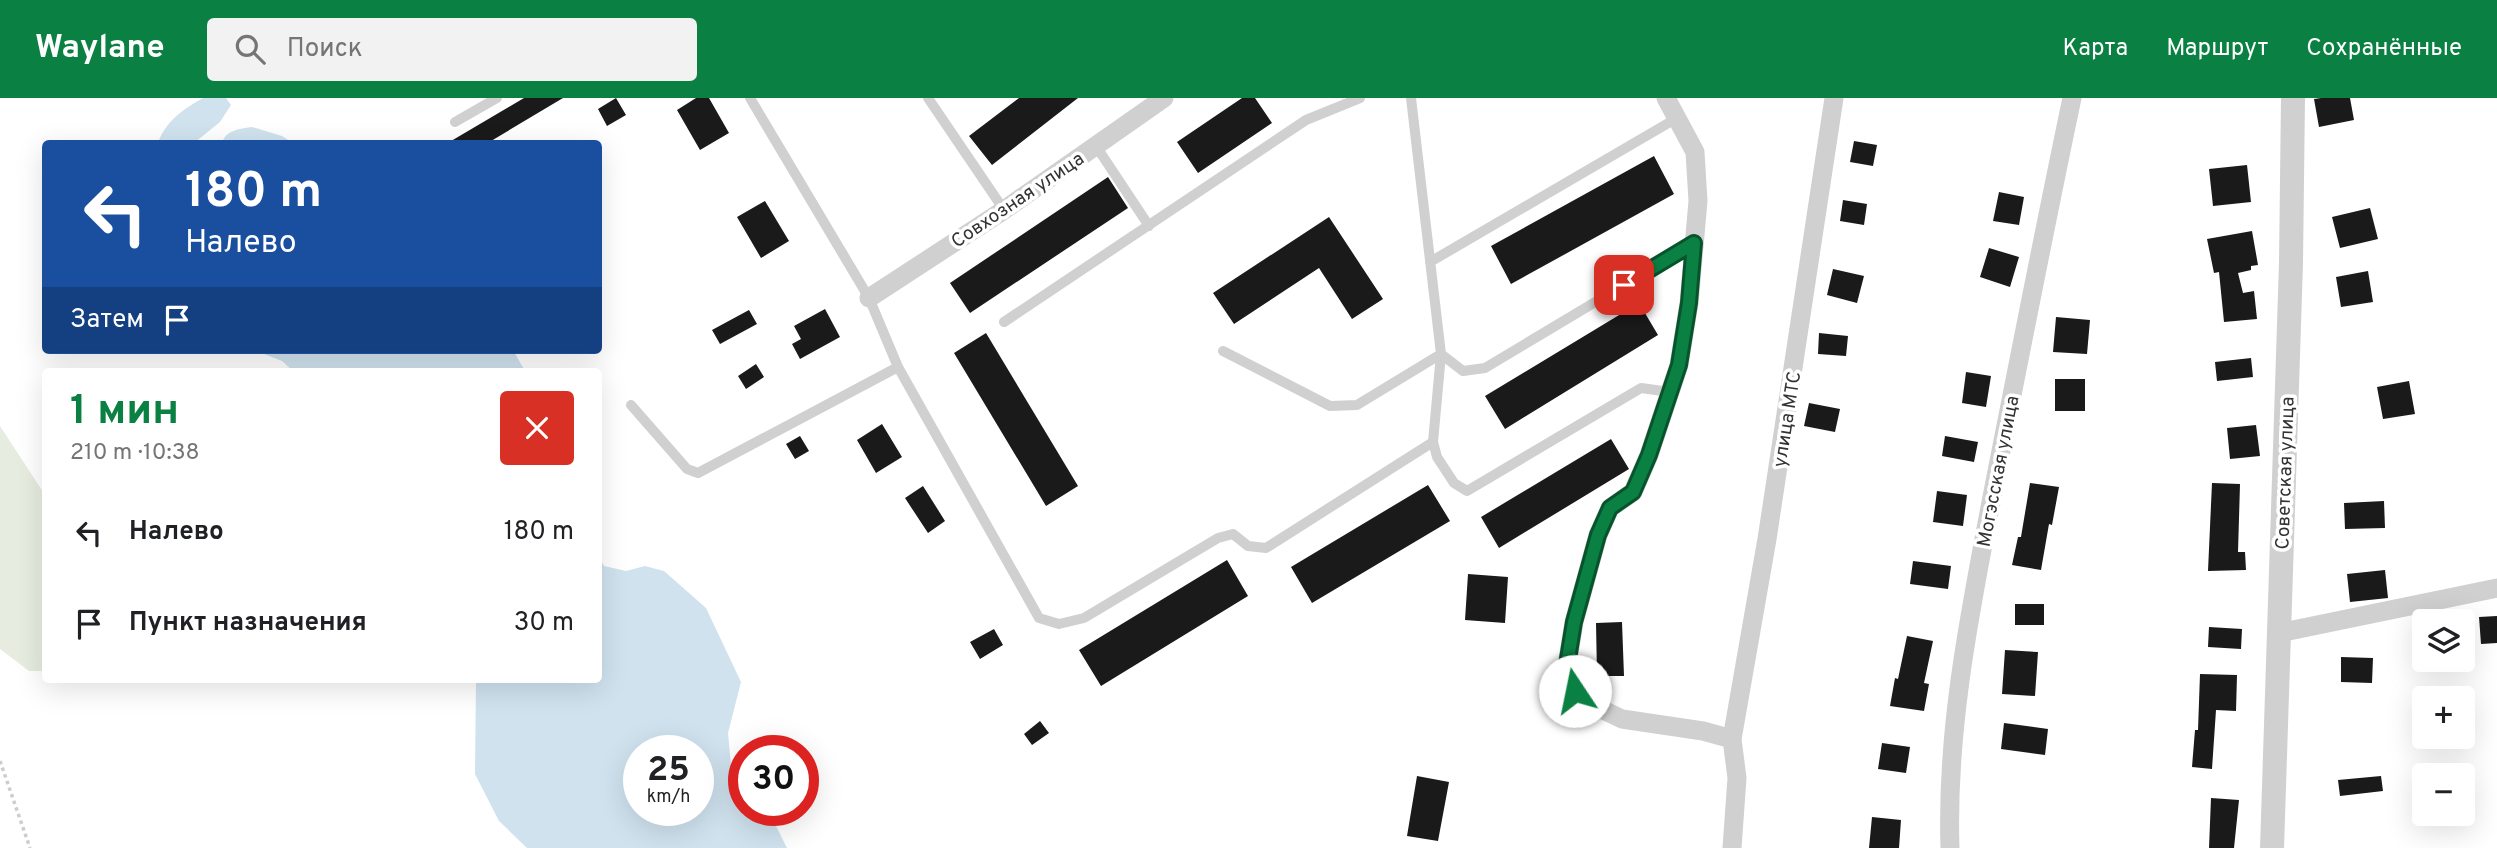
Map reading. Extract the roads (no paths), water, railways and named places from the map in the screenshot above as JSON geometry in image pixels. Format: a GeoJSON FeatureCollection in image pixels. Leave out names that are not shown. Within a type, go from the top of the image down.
{"type":"FeatureCollection","features":[{"type":"Feature","properties":{"kind":"street","name":"Совхозная улица"},"geometry":{"type":"LineString","coordinates":[[869,298],[1004,210],[1164,98]]}},
{"type":"Feature","properties":{"kind":"street"},"geometry":{"type":"LineString","coordinates":[[1666,98],[1695,152],[1698,201],[1689,303],[1679,365],[1649,455],[1633,492],[1610,508],[1598,535],[1574,622],[1567,665],[1575,691],[1599,708],[1622,719],[1703,731],[1732,739]]}},
{"type":"Feature","properties":{"kind":"street","name":"улица МТС"},"geometry":{"type":"LineString","coordinates":[[1732,848],[1737,779],[1732,739],[1767,539],[1834,98]]}},
{"type":"Feature","properties":{"kind":"street","name":"Могэсская улица"},"geometry":{"type":"LineString","coordinates":[[1950,848],[1948,803],[1957,707],[1979,565],[2072,98]]}},
{"type":"Feature","properties":{"kind":"street","name":"Советская улица"},"geometry":{"type":"LineString","coordinates":[[2272,848],[2293,98]]}},
{"type":"Feature","properties":{"kind":"street"},"geometry":{"type":"LineString","coordinates":[[2279,633],[2497,588]]}},
{"type":"Feature","properties":{"kind":"lane"},"geometry":{"type":"LineString","coordinates":[[455,122],[497,98]]}},
{"type":"Feature","properties":{"kind":"lane"},"geometry":{"type":"LineString","coordinates":[[750,98],[869,298],[898,367],[1039,618],[1059,624],[1084,618],[1218,538],[1233,534],[1248,547],[1266,548],[1433,442]]}},
{"type":"Feature","properties":{"kind":"lane"},"geometry":{"type":"LineString","coordinates":[[928,98],[1004,210]]}},
{"type":"Feature","properties":{"kind":"lane"},"geometry":{"type":"LineString","coordinates":[[1004,322],[1306,120],[1360,98]]}},
{"type":"Feature","properties":{"kind":"lane"},"geometry":{"type":"LineString","coordinates":[[1410,98],[1441,354],[1433,442],[1437,457],[1454,483],[1467,491],[1641,388],[1670,392]]}},
{"type":"Feature","properties":{"kind":"lane"},"geometry":{"type":"LineString","coordinates":[[1430,262],[1678,117]]}},
{"type":"Feature","properties":{"kind":"lane"},"geometry":{"type":"LineString","coordinates":[[1096,146],[1149,226]]}},
{"type":"Feature","properties":{"kind":"lane"},"geometry":{"type":"LineString","coordinates":[[1441,354],[1463,371],[1485,368],[1694,243]]}},
{"type":"Feature","properties":{"kind":"lane"},"geometry":{"type":"LineString","coordinates":[[1223,351],[1331,406],[1357,405],[1441,354]]}},
{"type":"Feature","properties":{"kind":"lane"},"geometry":{"type":"LineString","coordinates":[[631,405],[687,469],[698,473],[898,367]]}},
{"type":"Feature","properties":{"kind":"water"},"geometry":{"type":"Polygon","coordinates":[[[203,98],[226,98],[231,105],[220,122],[198,140],[159,140],[165,128],[188,107],[203,98]]]}},
{"type":"Feature","properties":{"kind":"water"},"geometry":{"type":"Polygon","coordinates":[[[252,127],[288,140],[224,140],[238,130],[252,127]]]}},
{"type":"Feature","properties":{"kind":"water"},"geometry":{"type":"Polygon","coordinates":[[[264,354],[515,354],[523,368],[290,368],[282,361],[264,354]]]}},
{"type":"Feature","properties":{"kind":"water"},"geometry":{"type":"Polygon","coordinates":[[[602,562],[604,566],[626,571],[645,566],[664,571],[706,608],[741,682],[728,733],[728,826],[776,826],[787,848],[527,848],[499,821],[475,774],[476,683],[602,683],[602,562]]]}}]}
